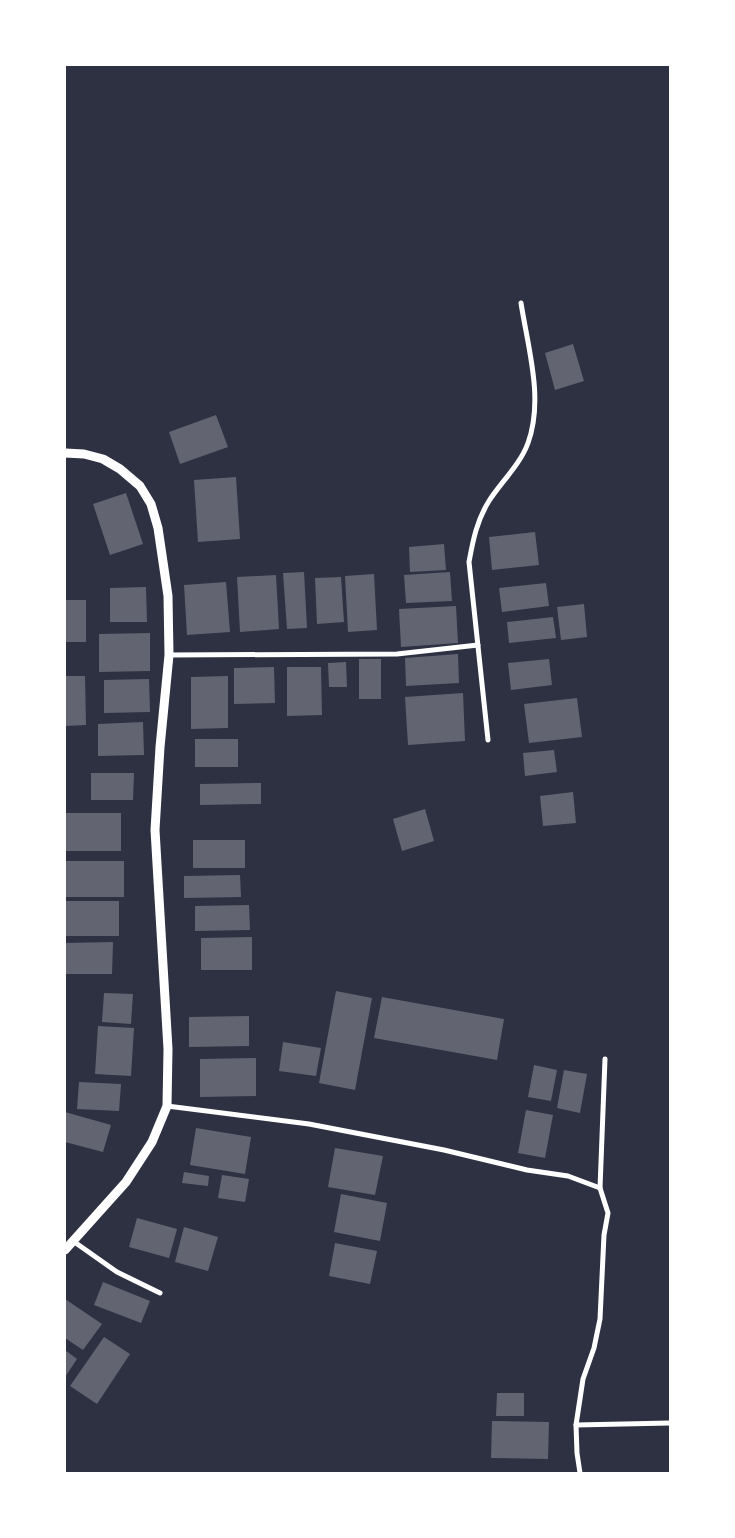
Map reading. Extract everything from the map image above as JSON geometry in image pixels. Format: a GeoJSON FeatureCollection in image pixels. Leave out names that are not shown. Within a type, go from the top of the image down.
{"type":"FeatureCollection","features":[{"type":"Feature","properties":{"kind":"street"},"geometry":{"type":"LineString","coordinates":[[488,740],[469,562],[474,533],[489,501],[514,467],[527,445],[535,417],[534,389],[521,303]]}},
{"type":"Feature","properties":{"kind":"street"},"geometry":{"type":"LineString","coordinates":[[65,453],[84,454],[104,459],[120,469],[140,486],[151,504],[158,528],[168,596],[169,654],[160,747],[155,830],[168,1040],[167,1106],[152,1142],[126,1182],[65,1250]]}},
{"type":"Feature","properties":{"kind":"street"},"geometry":{"type":"LineString","coordinates":[[169,654],[397,654],[478,645]]}},
{"type":"Feature","properties":{"kind":"street"},"geometry":{"type":"LineString","coordinates":[[580,1473],[576,1425],[583,1379],[594,1348],[600,1319],[604,1235],[608,1213],[600,1188],[605,1059]]}},
{"type":"Feature","properties":{"kind":"street"},"geometry":{"type":"LineString","coordinates":[[167,1106],[309,1124],[444,1150],[527,1170],[568,1176],[600,1188]]}},
{"type":"Feature","properties":{"kind":"street"},"geometry":{"type":"LineString","coordinates":[[73,1241],[117,1272],[160,1293]]}},
{"type":"Feature","properties":{"kind":"street"},"geometry":{"type":"LineString","coordinates":[[576,1425],[670,1423]]}},
{"type":"Feature","properties":{"kind":"building"},"geometry":{"type":"Polygon","coordinates":[[[573,344],[584,381],[555,390],[545,353],[573,344]]]}},
{"type":"Feature","properties":{"kind":"building"},"geometry":{"type":"Polygon","coordinates":[[[216,415],[228,447],[180,464],[169,432],[216,415]]]}},
{"type":"Feature","properties":{"kind":"building"},"geometry":{"type":"Polygon","coordinates":[[[236,477],[240,539],[198,542],[194,480],[236,477]]]}},
{"type":"Feature","properties":{"kind":"building"},"geometry":{"type":"Polygon","coordinates":[[[126,493],[143,544],[110,555],[93,504],[126,493]]]}},
{"type":"Feature","properties":{"kind":"building"},"geometry":{"type":"Polygon","coordinates":[[[535,532],[539,565],[492,570],[489,537],[535,532]]]}},
{"type":"Feature","properties":{"kind":"building"},"geometry":{"type":"Polygon","coordinates":[[[444,544],[446,570],[410,572],[409,547],[444,544]]]}},
{"type":"Feature","properties":{"kind":"building"},"geometry":{"type":"Polygon","coordinates":[[[304,572],[307,628],[287,629],[283,573],[304,572]]]}},
{"type":"Feature","properties":{"kind":"building"},"geometry":{"type":"Polygon","coordinates":[[[450,572],[452,601],[406,603],[404,575],[450,572]]]}},
{"type":"Feature","properties":{"kind":"building"},"geometry":{"type":"Polygon","coordinates":[[[374,574],[377,630],[348,632],[345,576],[374,574]]]}},
{"type":"Feature","properties":{"kind":"building"},"geometry":{"type":"Polygon","coordinates":[[[276,575],[279,629],[240,632],[237,577],[276,575]]]}},
{"type":"Feature","properties":{"kind":"building"},"geometry":{"type":"Polygon","coordinates":[[[341,577],[344,622],[317,624],[315,578],[341,577]]]}},
{"type":"Feature","properties":{"kind":"building"},"geometry":{"type":"Polygon","coordinates":[[[226,582],[230,632],[187,635],[184,585],[226,582]]]}},
{"type":"Feature","properties":{"kind":"building"},"geometry":{"type":"Polygon","coordinates":[[[546,583],[549,606],[502,612],[499,588],[546,583]]]}},
{"type":"Feature","properties":{"kind":"building"},"geometry":{"type":"Polygon","coordinates":[[[146,587],[147,622],[110,622],[110,588],[146,587]]]}},
{"type":"Feature","properties":{"kind":"building"},"geometry":{"type":"Polygon","coordinates":[[[65,600],[86,600],[86,642],[65,642],[65,600]]]}},
{"type":"Feature","properties":{"kind":"building"},"geometry":{"type":"Polygon","coordinates":[[[584,604],[587,637],[561,640],[557,607],[584,604]]]}},
{"type":"Feature","properties":{"kind":"building"},"geometry":{"type":"Polygon","coordinates":[[[456,606],[458,643],[401,647],[399,609],[456,606]]]}},
{"type":"Feature","properties":{"kind":"building"},"geometry":{"type":"Polygon","coordinates":[[[553,617],[556,638],[509,643],[507,622],[553,617]]]}},
{"type":"Feature","properties":{"kind":"building"},"geometry":{"type":"Polygon","coordinates":[[[150,633],[150,671],[99,672],[99,634],[150,633]]]}},
{"type":"Feature","properties":{"kind":"building"},"geometry":{"type":"Polygon","coordinates":[[[458,654],[459,683],[406,686],[405,658],[458,654]]]}},
{"type":"Feature","properties":{"kind":"building"},"geometry":{"type":"Polygon","coordinates":[[[359,659],[381,659],[381,699],[359,699],[359,659]]]}},
{"type":"Feature","properties":{"kind":"building"},"geometry":{"type":"Polygon","coordinates":[[[549,659],[552,685],[511,690],[508,663],[549,659]]]}},
{"type":"Feature","properties":{"kind":"building"},"geometry":{"type":"Polygon","coordinates":[[[346,662],[347,687],[329,687],[328,663],[346,662]]]}},
{"type":"Feature","properties":{"kind":"building"},"geometry":{"type":"Polygon","coordinates":[[[274,667],[275,703],[234,704],[234,668],[274,667]]]}},
{"type":"Feature","properties":{"kind":"building"},"geometry":{"type":"Polygon","coordinates":[[[287,667],[321,667],[322,715],[287,716],[287,667]]]}},
{"type":"Feature","properties":{"kind":"building"},"geometry":{"type":"Polygon","coordinates":[[[65,676],[85,676],[86,725],[65,726],[65,676]]]}},
{"type":"Feature","properties":{"kind":"building"},"geometry":{"type":"Polygon","coordinates":[[[228,676],[228,728],[191,729],[191,677],[228,676]]]}},
{"type":"Feature","properties":{"kind":"building"},"geometry":{"type":"Polygon","coordinates":[[[149,679],[150,712],[104,713],[104,680],[149,679]]]}},
{"type":"Feature","properties":{"kind":"building"},"geometry":{"type":"Polygon","coordinates":[[[463,693],[465,741],[408,745],[405,697],[463,693]]]}},
{"type":"Feature","properties":{"kind":"building"},"geometry":{"type":"Polygon","coordinates":[[[577,698],[582,737],[529,743],[524,704],[577,698]]]}},
{"type":"Feature","properties":{"kind":"building"},"geometry":{"type":"Polygon","coordinates":[[[143,722],[144,755],[98,756],[98,724],[143,722]]]}},
{"type":"Feature","properties":{"kind":"building"},"geometry":{"type":"Polygon","coordinates":[[[195,739],[238,739],[238,767],[195,767],[195,739]]]}},
{"type":"Feature","properties":{"kind":"building"},"geometry":{"type":"Polygon","coordinates":[[[554,750],[557,772],[525,776],[523,753],[554,750]]]}},
{"type":"Feature","properties":{"kind":"building"},"geometry":{"type":"Polygon","coordinates":[[[91,773],[134,773],[133,800],[91,800],[91,773]]]}},
{"type":"Feature","properties":{"kind":"building"},"geometry":{"type":"Polygon","coordinates":[[[261,783],[261,804],[200,805],[200,784],[261,783]]]}},
{"type":"Feature","properties":{"kind":"building"},"geometry":{"type":"Polygon","coordinates":[[[573,792],[576,823],[543,826],[540,796],[573,792]]]}},
{"type":"Feature","properties":{"kind":"building"},"geometry":{"type":"Polygon","coordinates":[[[425,809],[434,841],[402,851],[393,819],[425,809]]]}},
{"type":"Feature","properties":{"kind":"building"},"geometry":{"type":"Polygon","coordinates":[[[65,813],[121,813],[121,851],[65,851],[65,813]]]}},
{"type":"Feature","properties":{"kind":"building"},"geometry":{"type":"Polygon","coordinates":[[[193,840],[245,840],[245,868],[193,868],[193,840]]]}},
{"type":"Feature","properties":{"kind":"building"},"geometry":{"type":"Polygon","coordinates":[[[65,861],[124,861],[124,897],[65,897],[65,861]]]}},
{"type":"Feature","properties":{"kind":"building"},"geometry":{"type":"Polygon","coordinates":[[[240,875],[241,897],[184,898],[184,876],[240,875]]]}},
{"type":"Feature","properties":{"kind":"building"},"geometry":{"type":"Polygon","coordinates":[[[65,901],[119,901],[119,936],[65,936],[65,901]]]}},
{"type":"Feature","properties":{"kind":"building"},"geometry":{"type":"Polygon","coordinates":[[[249,905],[250,930],[195,931],[195,906],[249,905]]]}},
{"type":"Feature","properties":{"kind":"building"},"geometry":{"type":"Polygon","coordinates":[[[252,937],[252,970],[201,970],[201,938],[252,937]]]}},
{"type":"Feature","properties":{"kind":"building"},"geometry":{"type":"Polygon","coordinates":[[[113,942],[112,974],[65,974],[65,943],[113,942]]]}},
{"type":"Feature","properties":{"kind":"building"},"geometry":{"type":"Polygon","coordinates":[[[336,991],[372,998],[355,1090],[319,1083],[336,991]]]}},
{"type":"Feature","properties":{"kind":"building"},"geometry":{"type":"Polygon","coordinates":[[[104,993],[133,994],[131,1024],[102,1022],[104,993]]]}},
{"type":"Feature","properties":{"kind":"building"},"geometry":{"type":"Polygon","coordinates":[[[382,997],[504,1019],[497,1060],[374,1038],[382,997]]]}},
{"type":"Feature","properties":{"kind":"building"},"geometry":{"type":"Polygon","coordinates":[[[249,1016],[249,1046],[189,1047],[189,1017],[249,1016]]]}},
{"type":"Feature","properties":{"kind":"building"},"geometry":{"type":"Polygon","coordinates":[[[98,1026],[134,1028],[131,1076],[95,1074],[98,1026]]]}},
{"type":"Feature","properties":{"kind":"building"},"geometry":{"type":"Polygon","coordinates":[[[283,1042],[321,1048],[316,1076],[279,1071],[283,1042]]]}},
{"type":"Feature","properties":{"kind":"building"},"geometry":{"type":"Polygon","coordinates":[[[256,1058],[256,1096],[200,1097],[200,1059],[256,1058]]]}},
{"type":"Feature","properties":{"kind":"building"},"geometry":{"type":"Polygon","coordinates":[[[534,1065],[557,1070],[551,1101],[528,1097],[534,1065]]]}},
{"type":"Feature","properties":{"kind":"building"},"geometry":{"type":"Polygon","coordinates":[[[564,1070],[587,1074],[580,1113],[557,1108],[564,1070]]]}},
{"type":"Feature","properties":{"kind":"building"},"geometry":{"type":"Polygon","coordinates":[[[79,1082],[121,1084],[119,1111],[77,1109],[79,1082]]]}},
{"type":"Feature","properties":{"kind":"building"},"geometry":{"type":"Polygon","coordinates":[[[526,1110],[553,1115],[545,1158],[518,1153],[526,1110]]]}},
{"type":"Feature","properties":{"kind":"building"},"geometry":{"type":"Polygon","coordinates":[[[65,1112],[111,1125],[103,1152],[65,1142],[65,1112]]]}},
{"type":"Feature","properties":{"kind":"building"},"geometry":{"type":"Polygon","coordinates":[[[196,1128],[251,1137],[245,1174],[190,1165],[196,1128]]]}},
{"type":"Feature","properties":{"kind":"building"},"geometry":{"type":"Polygon","coordinates":[[[335,1148],[383,1156],[375,1195],[328,1187],[335,1148]]]}},
{"type":"Feature","properties":{"kind":"building"},"geometry":{"type":"Polygon","coordinates":[[[184,1172],[209,1176],[208,1186],[182,1183],[184,1172]]]}},
{"type":"Feature","properties":{"kind":"building"},"geometry":{"type":"Polygon","coordinates":[[[222,1175],[249,1179],[245,1202],[218,1198],[222,1175]]]}},
{"type":"Feature","properties":{"kind":"building"},"geometry":{"type":"Polygon","coordinates":[[[341,1194],[387,1203],[380,1241],[334,1232],[341,1194]]]}},
{"type":"Feature","properties":{"kind":"building"},"geometry":{"type":"Polygon","coordinates":[[[137,1218],[177,1229],[169,1258],[129,1247],[137,1218]]]}},
{"type":"Feature","properties":{"kind":"building"},"geometry":{"type":"Polygon","coordinates":[[[184,1227],[218,1237],[208,1271],[175,1262],[184,1227]]]}},
{"type":"Feature","properties":{"kind":"building"},"geometry":{"type":"Polygon","coordinates":[[[335,1243],[377,1251],[370,1284],[329,1276],[335,1243]]]}},
{"type":"Feature","properties":{"kind":"building"},"geometry":{"type":"Polygon","coordinates":[[[103,1282],[150,1301],[141,1323],[94,1305],[103,1282]]]}},
{"type":"Feature","properties":{"kind":"building"},"geometry":{"type":"Polygon","coordinates":[[[65,1299],[102,1324],[83,1350],[65,1338],[65,1299]]]}},
{"type":"Feature","properties":{"kind":"building"},"geometry":{"type":"Polygon","coordinates":[[[104,1337],[130,1354],[97,1404],[70,1386],[104,1337]]]}},
{"type":"Feature","properties":{"kind":"building"},"geometry":{"type":"Polygon","coordinates":[[[65,1350],[77,1359],[65,1377],[65,1350]]]}},
{"type":"Feature","properties":{"kind":"building"},"geometry":{"type":"Polygon","coordinates":[[[497,1393],[524,1393],[524,1416],[496,1416],[497,1393]]]}},
{"type":"Feature","properties":{"kind":"building"},"geometry":{"type":"Polygon","coordinates":[[[492,1421],[549,1422],[548,1459],[491,1458],[492,1421]]]}}]}
